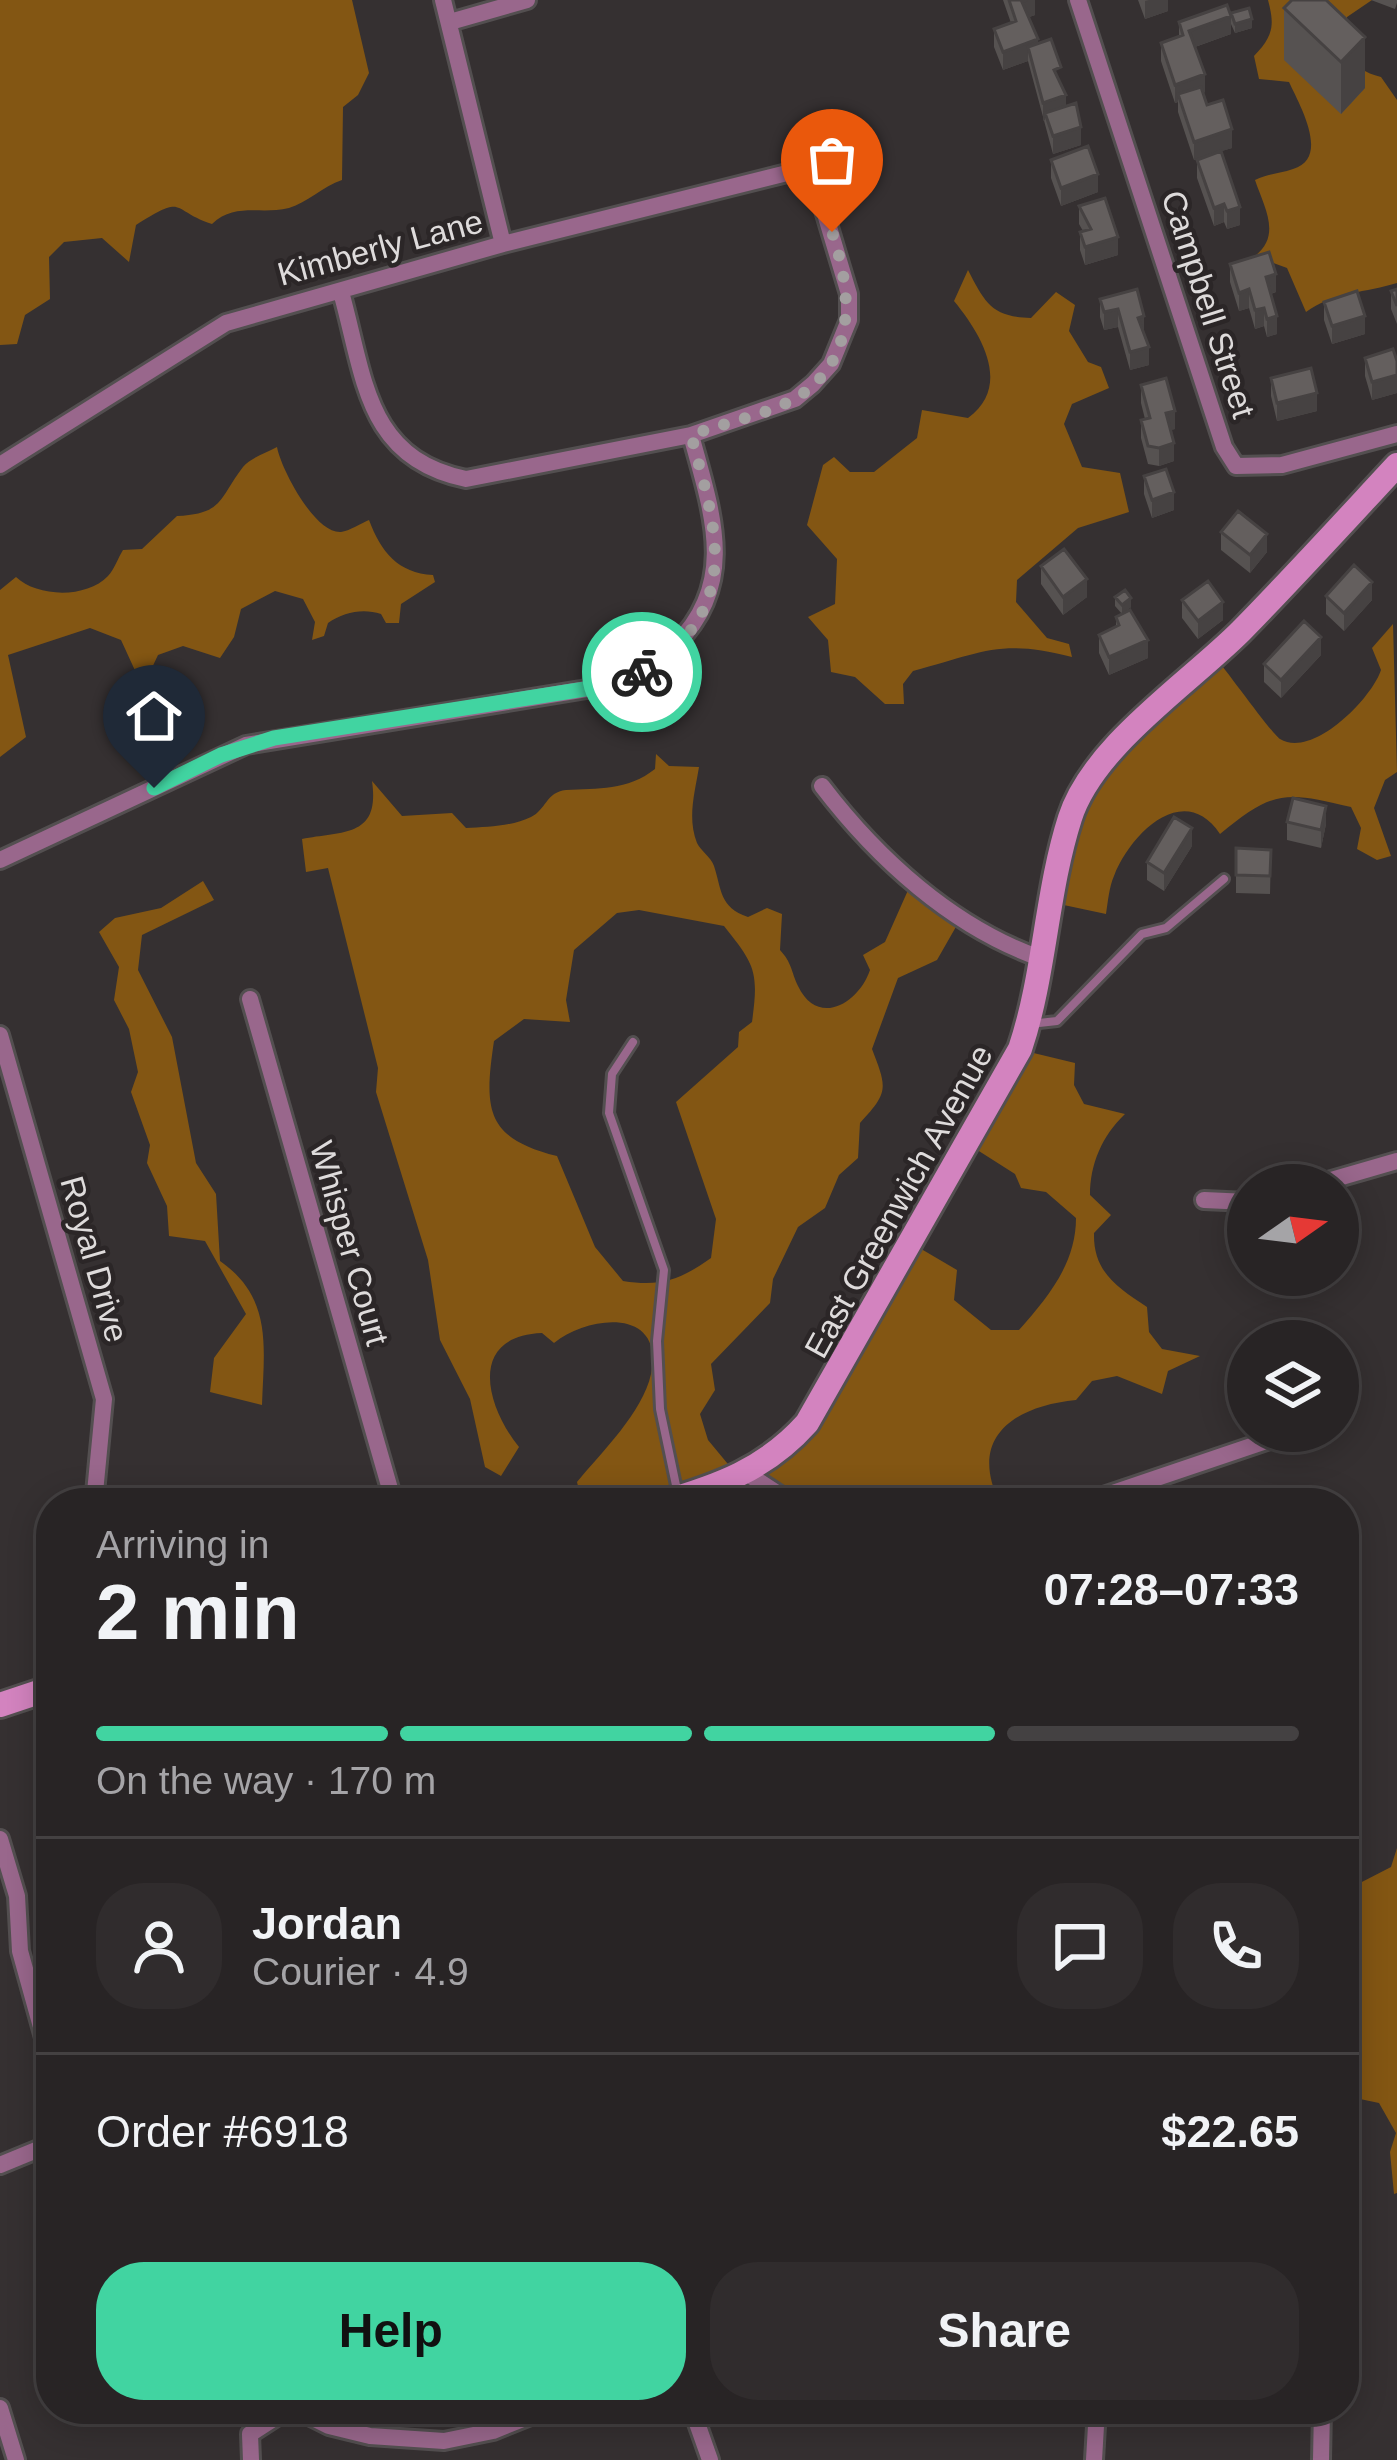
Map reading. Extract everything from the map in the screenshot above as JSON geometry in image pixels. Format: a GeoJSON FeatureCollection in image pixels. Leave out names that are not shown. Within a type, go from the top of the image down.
{"type":"FeatureCollection","features":[{"type":"Feature","properties":{"kind":"street"},"geometry":{"type":"LineString","coordinates":[[443,0],[503,244]]}},
{"type":"Feature","properties":{"kind":"street"},"geometry":{"type":"LineString","coordinates":[[450,22],[527,0]]}},
{"type":"Feature","properties":{"kind":"street","name":"Campbell Street"},"geometry":{"type":"LineString","coordinates":[[1078,0],[1224,447],[1236,466],[1282,465],[1397,434]]}},
{"type":"Feature","properties":{"kind":"street","name":"Kimberly Lane"},"geometry":{"type":"LineString","coordinates":[[0,465],[226,323],[503,244],[811,167],[849,293],[849,320],[831,364],[795,399],[691,435]]}},
{"type":"Feature","properties":{"kind":"street"},"geometry":{"type":"LineString","coordinates":[[0,860],[246,745],[604,686],[648,669],[698,622],[719,557],[691,435],[650,439],[482,479],[430,472],[399,449],[376,417],[341,292]]}},
{"type":"Feature","properties":{"kind":"street","name":"East Greenwich Avenue"},"geometry":{"type":"LineString","coordinates":[[705,1488],[748,1474],[784,1449],[836,1380],[872,1305],[988,1115],[1029,1024],[1070,817],[1088,783],[1109,753],[1239,633],[1397,465]]}},
{"type":"Feature","properties":{"kind":"street"},"geometry":{"type":"LineString","coordinates":[[821,786],[860,836],[895,868],[1010,948],[1040,958]]}},
{"type":"Feature","properties":{"kind":"street","name":"Whisper Court"},"geometry":{"type":"LineString","coordinates":[[250,999],[390,1488]]}},
{"type":"Feature","properties":{"kind":"street","name":"Royal Drive"},"geometry":{"type":"LineString","coordinates":[[0,1035],[104,1399],[95,1488]]}},
{"type":"Feature","properties":{"kind":"street"},"geometry":{"type":"LineString","coordinates":[[1359,1172],[1397,1161]]}},
{"type":"Feature","properties":{"kind":"street"},"geometry":{"type":"LineString","coordinates":[[1204,1200],[1227,1201]]}},
{"type":"Feature","properties":{"kind":"street"},"geometry":{"type":"LineString","coordinates":[[1128,1488],[1236,1452]]}},
{"type":"Feature","properties":{"kind":"street"},"geometry":{"type":"LineString","coordinates":[[748,1474],[769,1488]]}},
{"type":"Feature","properties":{"kind":"street"},"geometry":{"type":"LineString","coordinates":[[0,1705],[36,1693]]}},
{"type":"Feature","properties":{"kind":"street"},"geometry":{"type":"LineString","coordinates":[[0,1839],[17,1896],[20,1951],[36,2009]]}},
{"type":"Feature","properties":{"kind":"street"},"geometry":{"type":"LineString","coordinates":[[0,2165],[36,2150]]}},
{"type":"Feature","properties":{"kind":"street"},"geometry":{"type":"LineString","coordinates":[[0,2408],[16,2460]]}},
{"type":"Feature","properties":{"kind":"street"},"geometry":{"type":"LineString","coordinates":[[251,2460],[250,2434],[265,2424]]}},
{"type":"Feature","properties":{"kind":"street"},"geometry":{"type":"LineString","coordinates":[[325,2424],[370,2436],[444,2441],[510,2424]]}},
{"type":"Feature","properties":{"kind":"street"},"geometry":{"type":"LineString","coordinates":[[697,2424],[710,2460]]}},
{"type":"Feature","properties":{"kind":"street"},"geometry":{"type":"LineString","coordinates":[[1094,2460],[1096,2424]]}},
{"type":"Feature","properties":{"kind":"street"},"geometry":{"type":"LineString","coordinates":[[1321,2460],[1322,2424]]}},
{"type":"Feature","properties":{"kind":"lane"},"geometry":{"type":"LineString","coordinates":[[1029,1024],[1057,1021],[1142,934],[1166,928],[1224,879]]}},
{"type":"Feature","properties":{"kind":"lane"},"geometry":{"type":"LineString","coordinates":[[633,1042],[612,1074],[609,1113],[664,1270],[657,1341],[668,1488]]}},
{"type":"Feature","properties":{"kind":"shaded area"},"geometry":{"type":"Polygon","coordinates":[[[0,0],[352,0],[369,73],[358,95],[343,107],[342,180],[289,208],[239,211],[212,224],[177,207],[163,209],[136,225],[129,262],[102,238],[64,242],[49,257],[50,299],[25,315],[17,344],[0,345],[0,0]]]}},
{"type":"Feature","properties":{"kind":"shaded area"},"geometry":{"type":"Polygon","coordinates":[[[1268,0],[1372,0],[1347,17],[1351,56],[1361,68],[1381,77],[1397,100],[1397,283],[1338,297],[1306,312],[1287,268],[1255,256],[1269,230],[1255,180],[1304,163],[1311,142],[1289,82],[1259,79],[1254,56],[1271,30],[1268,0]]]}},
{"type":"Feature","properties":{"kind":"shaded area"},"geometry":{"type":"Polygon","coordinates":[[[968,270],[991,306],[1007,315],[1031,318],[1056,292],[1075,305],[1069,331],[1088,362],[1101,367],[1109,388],[1072,404],[1064,424],[1082,467],[1120,473],[1129,512],[1078,528],[1017,580],[1016,602],[1047,638],[1069,644],[1072,657],[1008,648],[974,654],[913,671],[903,684],[904,704],[885,704],[855,677],[831,672],[828,640],[808,617],[835,604],[837,559],[807,525],[823,465],[834,457],[850,472],[874,472],[917,438],[922,410],[968,418],[981,405],[988,391],[988,360],[954,301],[968,270]]]}},
{"type":"Feature","properties":{"kind":"shaded area"},"geometry":{"type":"Polygon","coordinates":[[[277,447],[292,484],[321,523],[341,532],[369,520],[392,559],[410,570],[433,575],[435,582],[401,604],[399,623],[386,623],[374,612],[354,612],[328,623],[324,636],[312,640],[315,622],[303,599],[275,591],[241,609],[234,637],[220,658],[183,646],[158,655],[149,674],[138,677],[121,640],[90,628],[8,655],[26,737],[0,757],[0,590],[16,577],[36,589],[62,593],[99,583],[123,550],[142,549],[177,516],[212,508],[246,464],[277,447]]]}},
{"type":"Feature","properties":{"kind":"shaded area"},"geometry":{"type":"Polygon","coordinates":[[[1393,624],[1397,772],[1385,780],[1374,808],[1391,856],[1377,860],[1357,849],[1361,828],[1351,807],[1329,802],[1295,797],[1267,802],[1220,834],[1206,819],[1175,812],[1132,844],[1112,880],[1106,914],[1059,904],[1088,782],[1215,657],[1280,739],[1308,741],[1340,722],[1366,695],[1381,670],[1372,648],[1393,624]]]}},
{"type":"Feature","properties":{"kind":"shaded area"},"geometry":{"type":"Polygon","coordinates":[[[656,754],[669,766],[699,767],[694,834],[713,863],[723,897],[748,917],[767,908],[782,914],[780,950],[806,999],[816,1006],[827,1008],[848,1001],[865,982],[870,970],[863,955],[885,942],[909,888],[961,918],[937,960],[898,978],[872,1049],[882,1089],[860,1123],[858,1158],[839,1175],[825,1208],[798,1227],[773,1279],[770,1303],[711,1364],[715,1390],[700,1414],[708,1440],[737,1475],[787,1447],[911,1243],[957,1270],[954,1300],[991,1330],[1019,1330],[1050,1291],[1071,1250],[1076,1218],[1046,1192],[1021,1188],[1015,1174],[971,1146],[1017,1049],[1075,1063],[1074,1085],[1084,1104],[1125,1114],[1104,1141],[1092,1172],[1090,1195],[1111,1215],[1094,1233],[1095,1247],[1102,1268],[1147,1307],[1149,1332],[1162,1349],[1200,1356],[1168,1371],[1162,1394],[1117,1376],[1092,1381],[1076,1400],[1016,1418],[993,1443],[989,1460],[994,1488],[578,1488],[577,1482],[630,1417],[651,1374],[647,1337],[636,1327],[604,1323],[554,1343],[542,1333],[518,1337],[502,1346],[493,1359],[492,1393],[519,1447],[501,1476],[485,1467],[470,1399],[440,1340],[428,1260],[376,1092],[378,1068],[328,868],[306,872],[302,839],[345,832],[365,822],[373,799],[372,781],[402,816],[452,813],[466,828],[524,820],[559,791],[623,785],[655,769],[656,754]],[[639,910],[617,913],[574,950],[566,1000],[570,1022],[524,1019],[494,1041],[490,1085],[495,1117],[515,1140],[557,1156],[595,1247],[623,1281],[670,1280],[711,1258],[716,1219],[676,1102],[738,1047],[739,1032],[752,1022],[755,991],[742,950],[724,926],[639,910]]]}},
{"type":"Feature","properties":{"kind":"shaded area"},"geometry":{"type":"Polygon","coordinates":[[[203,881],[214,900],[142,935],[138,970],[172,1037],[196,1163],[216,1194],[220,1261],[249,1291],[262,1325],[262,1405],[210,1392],[214,1358],[246,1314],[205,1241],[169,1236],[167,1206],[147,1163],[150,1145],[131,1092],[138,1072],[129,1029],[114,1000],[119,967],[99,932],[115,918],[161,908],[203,881]]]}},
{"type":"Feature","properties":{"kind":"shaded area"},"geometry":{"type":"Polygon","coordinates":[[[1397,1848],[1397,2193],[1394,2194],[1390,2152],[1396,2133],[1379,2103],[1359,2100],[1359,1883],[1391,1867],[1397,1848]]]}},
{"type":"Feature","properties":{"kind":"building"},"geometry":{"type":"Polygon","coordinates":[[[1009,0],[1027,0],[1022,2],[1038,39],[1003,52],[994,29],[1016,21],[1009,0]]]}},
{"type":"Feature","properties":{"kind":"building"},"geometry":{"type":"Polygon","coordinates":[[[1292,0],[1326,0],[1365,37],[1341,62],[1284,8],[1292,0]]]}},
{"type":"Feature","properties":{"kind":"building"},"geometry":{"type":"Polygon","coordinates":[[[1227,5],[1231,16],[1189,31],[1205,74],[1175,85],[1161,43],[1183,35],[1179,22],[1227,5]]]}},
{"type":"Feature","properties":{"kind":"building"},"geometry":{"type":"Polygon","coordinates":[[[1249,8],[1252,19],[1235,24],[1231,13],[1249,8]]]}},
{"type":"Feature","properties":{"kind":"building"},"geometry":{"type":"Polygon","coordinates":[[[1051,39],[1061,67],[1054,70],[1066,95],[1043,103],[1028,47],[1051,39]]]}},
{"type":"Feature","properties":{"kind":"building"},"geometry":{"type":"Polygon","coordinates":[[[1201,87],[1207,105],[1223,100],[1232,129],[1194,142],[1178,94],[1201,87]]]}},
{"type":"Feature","properties":{"kind":"building"},"geometry":{"type":"Polygon","coordinates":[[[1076,103],[1081,127],[1053,136],[1045,113],[1076,103]]]}},
{"type":"Feature","properties":{"kind":"building"},"geometry":{"type":"Polygon","coordinates":[[[1088,146],[1098,174],[1061,188],[1051,160],[1088,146]]]}},
{"type":"Feature","properties":{"kind":"building"},"geometry":{"type":"Polygon","coordinates":[[[1221,151],[1240,207],[1227,211],[1224,204],[1214,208],[1197,160],[1221,151]]]}},
{"type":"Feature","properties":{"kind":"building"},"geometry":{"type":"Polygon","coordinates":[[[1105,198],[1118,237],[1085,247],[1080,232],[1091,229],[1079,206],[1105,198]]]}},
{"type":"Feature","properties":{"kind":"building"},"geometry":{"type":"Polygon","coordinates":[[[1269,252],[1276,274],[1266,277],[1277,316],[1267,319],[1264,308],[1255,310],[1249,289],[1239,293],[1230,264],[1269,252]]]}},
{"type":"Feature","properties":{"kind":"building"},"geometry":{"type":"Polygon","coordinates":[[[1137,289],[1144,316],[1138,318],[1149,347],[1130,352],[1118,309],[1104,312],[1100,299],[1137,289]]]}},
{"type":"Feature","properties":{"kind":"building"},"geometry":{"type":"Polygon","coordinates":[[[1357,291],[1365,316],[1332,326],[1324,302],[1357,291]]]}},
{"type":"Feature","properties":{"kind":"building"},"geometry":{"type":"Polygon","coordinates":[[[1393,349],[1397,375],[1372,382],[1365,358],[1393,349]]]}},
{"type":"Feature","properties":{"kind":"building"},"geometry":{"type":"Polygon","coordinates":[[[1311,368],[1317,393],[1277,403],[1271,378],[1311,368]]]}},
{"type":"Feature","properties":{"kind":"building"},"geometry":{"type":"Polygon","coordinates":[[[1166,378],[1175,411],[1166,413],[1174,443],[1159,448],[1148,446],[1141,420],[1150,418],[1141,385],[1166,378]]]}},
{"type":"Feature","properties":{"kind":"building"},"geometry":{"type":"Polygon","coordinates":[[[1166,469],[1174,492],[1152,500],[1144,476],[1166,469]]]}},
{"type":"Feature","properties":{"kind":"building"},"geometry":{"type":"Polygon","coordinates":[[[1238,511],[1267,534],[1250,555],[1221,532],[1238,511]]]}},
{"type":"Feature","properties":{"kind":"building"},"geometry":{"type":"Polygon","coordinates":[[[1064,549],[1087,579],[1063,597],[1041,566],[1064,549]]]}},
{"type":"Feature","properties":{"kind":"building"},"geometry":{"type":"Polygon","coordinates":[[[1354,565],[1372,582],[1344,613],[1326,596],[1354,565]]]}},
{"type":"Feature","properties":{"kind":"building"},"geometry":{"type":"Polygon","coordinates":[[[1208,581],[1223,602],[1198,621],[1182,600],[1208,581]]]}},
{"type":"Feature","properties":{"kind":"building"},"geometry":{"type":"Polygon","coordinates":[[[1125,590],[1131,598],[1122,605],[1115,597],[1125,590]]]}},
{"type":"Feature","properties":{"kind":"building"},"geometry":{"type":"Polygon","coordinates":[[[1130,610],[1148,640],[1109,657],[1099,635],[1119,625],[1116,617],[1130,610]]]}},
{"type":"Feature","properties":{"kind":"building"},"geometry":{"type":"Polygon","coordinates":[[[1304,621],[1321,637],[1281,680],[1264,664],[1304,621]]]}},
{"type":"Feature","properties":{"kind":"building"},"geometry":{"type":"Polygon","coordinates":[[[1293,798],[1326,806],[1321,830],[1287,822],[1293,798]]]}},
{"type":"Feature","properties":{"kind":"building"},"geometry":{"type":"Polygon","coordinates":[[[1174,817],[1192,828],[1164,873],[1147,862],[1174,817]]]}},
{"type":"Feature","properties":{"kind":"building"},"geometry":{"type":"Polygon","coordinates":[[[1236,848],[1271,850],[1270,876],[1236,875],[1236,848]]]}},
{"type":"Feature","properties":{"kind":"way so far"},"geometry":{"type":"LineString","coordinates":[[642,672],[698,622],[712,595],[719,557],[691,435],[795,399],[831,364],[849,320],[849,293],[832,232]]}},
{"type":"Feature","properties":{"kind":"route"},"geometry":{"type":"LineString","coordinates":[[154,788],[221,755],[274,738],[604,686],[642,672]]}}]}
